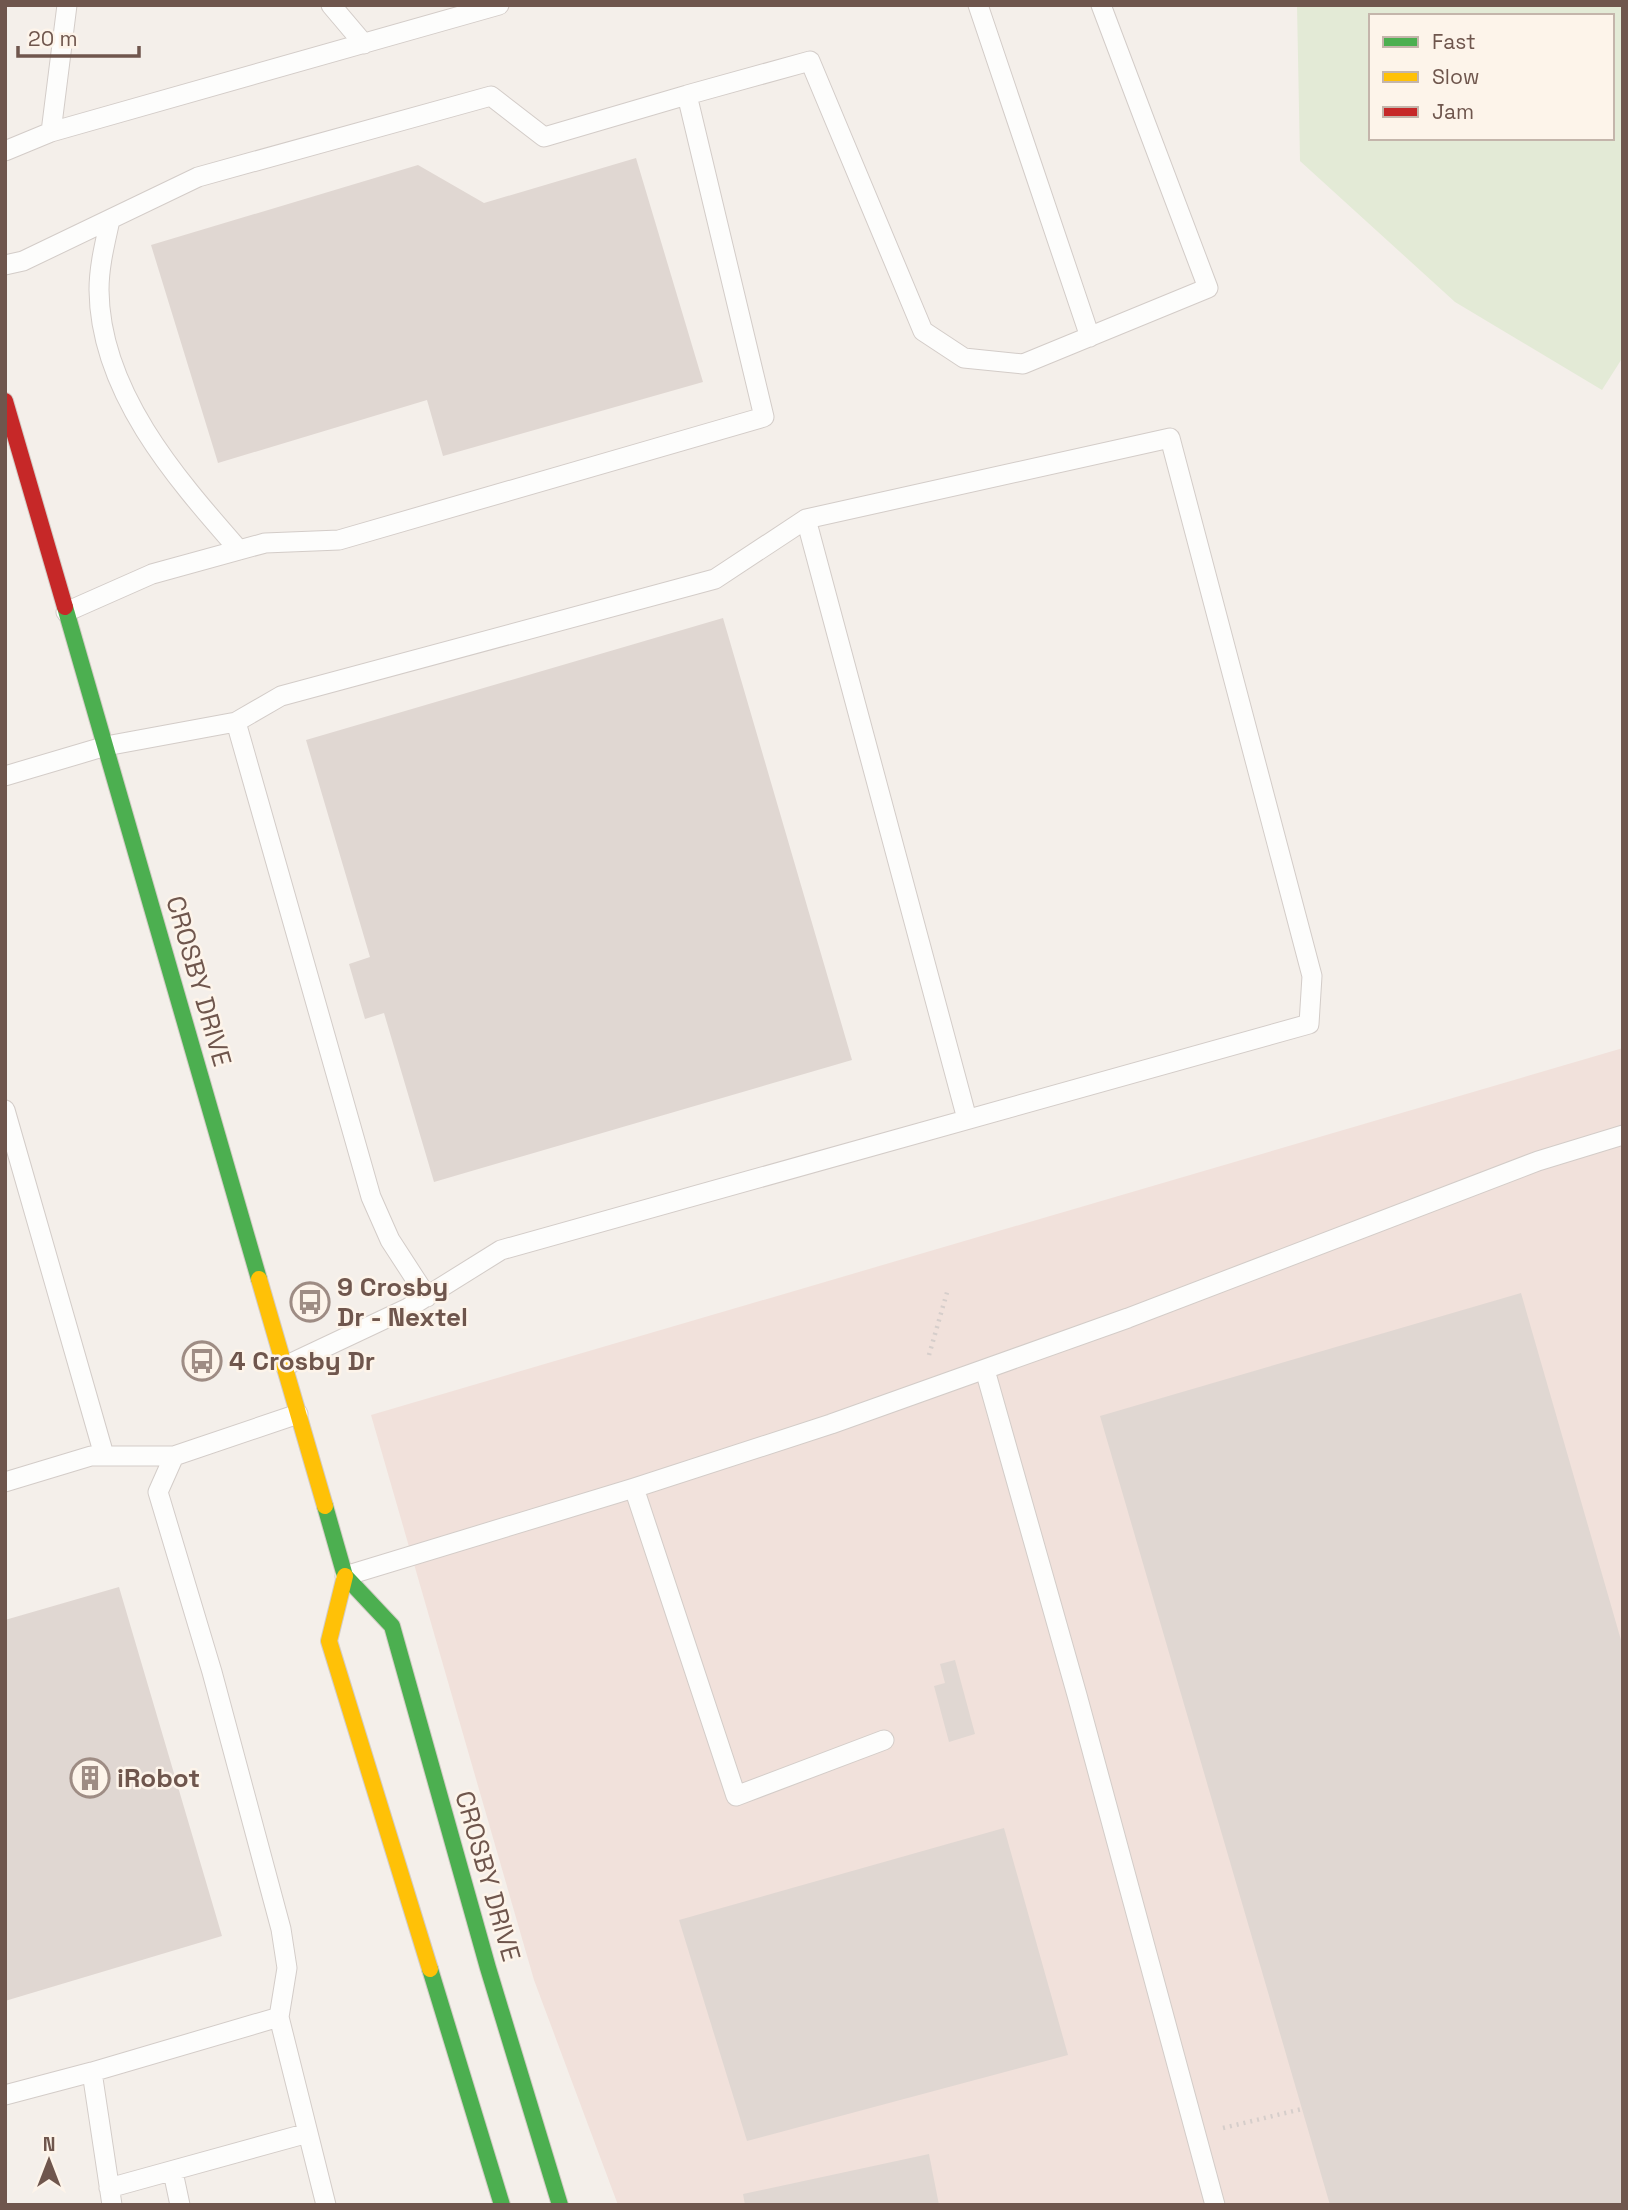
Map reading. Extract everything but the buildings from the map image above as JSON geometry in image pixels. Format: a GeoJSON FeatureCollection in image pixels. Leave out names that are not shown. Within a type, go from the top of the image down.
{"type":"FeatureCollection","features":[{"type":"Feature","properties":{"kind":"main road","name":"CROSBY DRIVE"},"geometry":{"type":"LineString","coordinates":[[5,401],[345,1576],[392,1626],[488,1968],[560,2205]]}},
{"type":"Feature","properties":{"kind":"main road"},"geometry":{"type":"LineString","coordinates":[[345,1576],[329,1641],[502,2205]]}},
{"type":"Feature","properties":{"kind":"lane"},"geometry":{"type":"LineString","coordinates":[[51,132],[67,5]]}},
{"type":"Feature","properties":{"kind":"lane"},"geometry":{"type":"LineString","coordinates":[[331,5],[363,44]]}},
{"type":"Feature","properties":{"kind":"lane"},"geometry":{"type":"LineString","coordinates":[[5,150],[51,132],[499,5]]}},
{"type":"Feature","properties":{"kind":"lane"},"geometry":{"type":"LineString","coordinates":[[978,5],[1090,337]]}},
{"type":"Feature","properties":{"kind":"lane"},"geometry":{"type":"LineString","coordinates":[[5,265],[23,261],[198,177],[491,96],[544,137],[810,61],[923,331],[964,358],[1023,364],[1208,288],[1101,5]]}},
{"type":"Feature","properties":{"kind":"lane"},"geometry":{"type":"LineString","coordinates":[[66,612],[152,574],[265,543],[339,540],[764,417],[687,96]]}},
{"type":"Feature","properties":{"kind":"lane"},"geometry":{"type":"LineString","coordinates":[[110,220],[101,261],[99,292],[109,348],[136,418],[175,477],[239,550]]}},
{"type":"Feature","properties":{"kind":"lane"},"geometry":{"type":"LineString","coordinates":[[5,776],[106,746],[236,722],[281,696],[715,579],[806,519],[1170,438],[1312,976],[1309,1024],[501,1250],[427,1297],[285,1366]]}},
{"type":"Feature","properties":{"kind":"lane"},"geometry":{"type":"LineString","coordinates":[[806,519],[967,1119]]}},
{"type":"Feature","properties":{"kind":"lane"},"geometry":{"type":"LineString","coordinates":[[236,722],[370,1197],[390,1240],[427,1297]]}},
{"type":"Feature","properties":{"kind":"lane"},"geometry":{"type":"LineString","coordinates":[[5,1111],[104,1455]]}},
{"type":"Feature","properties":{"kind":"lane"},"geometry":{"type":"LineString","coordinates":[[345,1576],[635,1488],[985,1370],[1538,1161],[1623,1135]]}},
{"type":"Feature","properties":{"kind":"lane"},"geometry":{"type":"LineString","coordinates":[[985,1370],[1077,1695],[1215,2205]]}},
{"type":"Feature","properties":{"kind":"lane"},"geometry":{"type":"LineString","coordinates":[[5,1482],[91,1456],[174,1456],[298,1414]]}},
{"type":"Feature","properties":{"kind":"lane"},"geometry":{"type":"LineString","coordinates":[[174,1456],[158,1492],[212,1672],[281,1929],[288,1968],[279,2017],[326,2205]]}},
{"type":"Feature","properties":{"kind":"lane"},"geometry":{"type":"LineString","coordinates":[[635,1488],[736,1796],[884,1740]]}},
{"type":"Feature","properties":{"kind":"lane"},"geometry":{"type":"LineString","coordinates":[[5,2095],[279,2017]]}},
{"type":"Feature","properties":{"kind":"lane"},"geometry":{"type":"LineString","coordinates":[[92,2072],[110,2196],[173,2172],[308,2133]]}},
{"type":"Feature","properties":{"kind":"lane"},"geometry":{"type":"LineString","coordinates":[[173,2172],[180,2205]]}},
{"type":"Feature","properties":{"kind":"path"},"geometry":{"type":"LineString","coordinates":[[929,1355],[948,1289]]}},
{"type":"Feature","properties":{"kind":"path"},"geometry":{"type":"LineString","coordinates":[[1194,2135],[1302,2109]]}},
{"type":"Feature","properties":{"kind":"shaded area"},"geometry":{"type":"Polygon","coordinates":[[[1623,1048],[1623,2205],[618,2205],[534,1980],[371,1415],[1623,1048]]]}},
{"type":"Feature","properties":{"kind":"green space"},"geometry":{"type":"Polygon","coordinates":[[[1297,5],[1623,5],[1623,357],[1602,390],[1455,302],[1300,161],[1297,5]]]}},
{"type":"Feature","properties":{"kind":"traffic: fast"},"geometry":{"type":"LineString","coordinates":[[65,607],[259,1279]]}},
{"type":"Feature","properties":{"kind":"traffic: fast"},"geometry":{"type":"LineString","coordinates":[[325,1506],[345,1576],[392,1626],[488,1968],[560,2205]]}},
{"type":"Feature","properties":{"kind":"traffic: fast"},"geometry":{"type":"LineString","coordinates":[[430,1969],[502,2205]]}},
{"type":"Feature","properties":{"kind":"traffic: slow"},"geometry":{"type":"LineString","coordinates":[[259,1279],[325,1506]]}},
{"type":"Feature","properties":{"kind":"traffic: slow"},"geometry":{"type":"LineString","coordinates":[[345,1576],[329,1641],[430,1969]]}},
{"type":"Feature","properties":{"kind":"traffic: jam"},"geometry":{"type":"LineString","coordinates":[[5,401],[65,607]]}},
{"type":"Feature","properties":{"kind":"place","name":"9 Crosby Dr - Nextel"},"geometry":{"type":"Point","coordinates":[310,1302]}},
{"type":"Feature","properties":{"kind":"place","name":"4 Crosby Dr"},"geometry":{"type":"Point","coordinates":[202,1361]}},
{"type":"Feature","properties":{"kind":"place","name":"iRobot"},"geometry":{"type":"Point","coordinates":[90,1778]}}]}
